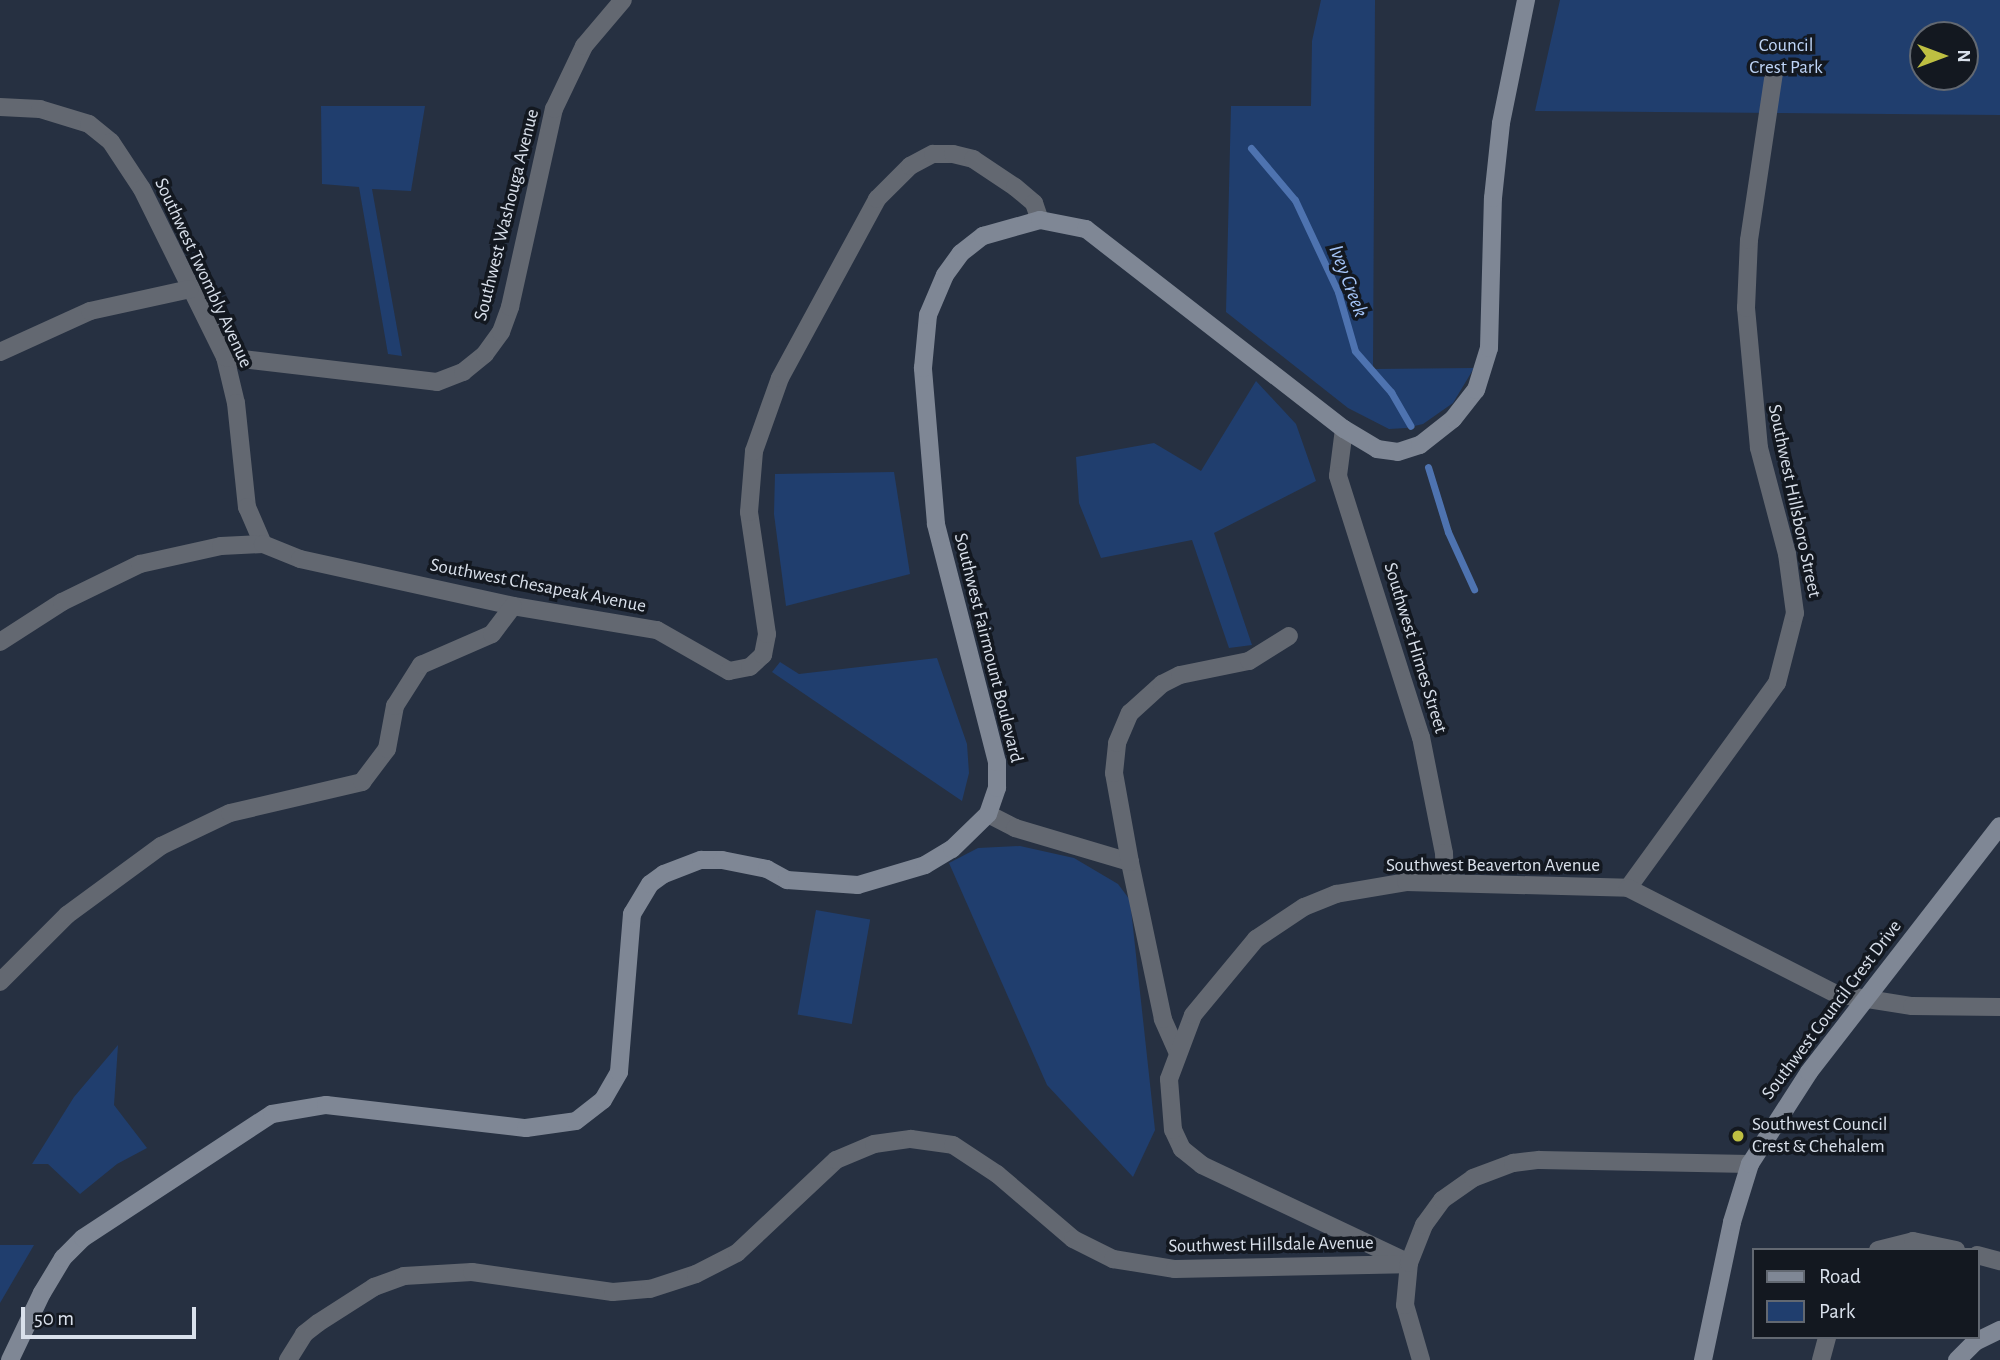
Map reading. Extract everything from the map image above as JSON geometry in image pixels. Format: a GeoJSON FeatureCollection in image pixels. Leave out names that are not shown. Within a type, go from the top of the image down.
{"type":"FeatureCollection","features":[{"type":"Feature","properties":{"kind":"street","name":"Southwest Washouga Avenue"},"geometry":{"type":"LineString","coordinates":[[225,358],[437,382],[463,372],[485,354],[501,332],[510,307],[554,109],[584,46],[623,0]]}},
{"type":"Feature","properties":{"kind":"street","name":"Southwest Fairmount Boulevard"},"geometry":{"type":"LineString","coordinates":[[988,814],[997,788],[998,762],[936,524],[923,368],[928,315],[945,275],[961,253],[983,236],[1040,220],[1086,229],[1345,429],[1377,449],[1398,452],[1420,445],[1453,419],[1476,390],[1489,348],[1493,198],[1501,123],[1526,0]]}},
{"type":"Feature","properties":{"kind":"street","name":"Southwest Hillsboro Street"},"geometry":{"type":"LineString","coordinates":[[1628,888],[1777,683],[1795,613],[1787,554],[1759,448],[1746,308],[1749,240],[1774,73]]}},
{"type":"Feature","properties":{"kind":"street","name":"Southwest Twombly Avenue"},"geometry":{"type":"LineString","coordinates":[[0,107],[70,116],[89,124],[111,142],[142,189],[225,358],[236,403],[247,507],[263,544]]}},
{"type":"Feature","properties":{"kind":"street","name":"Southwest Chesapeak Avenue"},"geometry":{"type":"LineString","coordinates":[[0,642],[85,589],[139,564],[221,546],[263,544],[300,559],[513,606],[657,630],[729,671],[758,662],[767,634],[749,512],[754,451],[780,378],[877,199],[910,166],[933,154],[953,154],[973,159],[1006,180],[1034,202],[1040,220]]}},
{"type":"Feature","properties":{"kind":"street"},"geometry":{"type":"LineString","coordinates":[[0,352],[90,312],[190,289]]}},
{"type":"Feature","properties":{"kind":"street","name":"Southwest Himes Street"},"geometry":{"type":"LineString","coordinates":[[1345,429],[1338,476],[1421,737],[1444,853],[1445,882]]}},
{"type":"Feature","properties":{"kind":"street"},"geometry":{"type":"LineString","coordinates":[[0,982],[67,915],[161,846],[230,813],[362,782],[387,749],[395,706],[421,665],[492,635],[513,606]]}},
{"type":"Feature","properties":{"kind":"street"},"geometry":{"type":"LineString","coordinates":[[1177,1051],[1163,1019],[1130,862],[1114,758],[1130,713],[1162,684],[1180,675],[1249,661],[1289,636]]}},
{"type":"Feature","properties":{"kind":"street"},"geometry":{"type":"LineString","coordinates":[[10,1360],[42,1293],[63,1258],[83,1238],[272,1114],[326,1105],[526,1128],[576,1121],[603,1100],[619,1072],[625,1033],[632,914],[650,884],[664,874],[701,860],[722,860],[766,869],[787,880],[858,886],[934,860],[952,849],[988,814],[1028,832],[1130,862]]}},
{"type":"Feature","properties":{"kind":"street","name":"Southwest Council Crest Drive"},"geometry":{"type":"LineString","coordinates":[[1703,1360],[1732,1223],[1750,1164],[1773,1122],[2000,826]]}},
{"type":"Feature","properties":{"kind":"street","name":"Southwest Beaverton Avenue"},"geometry":{"type":"LineString","coordinates":[[1409,1263],[1230,1180],[1182,1149],[1169,1110],[1169,1079],[1177,1051],[1193,1015],[1231,964],[1256,939],[1304,907],[1361,888],[1445,882],[1628,888],[1826,990],[1864,1000],[2000,1007]]}},
{"type":"Feature","properties":{"kind":"street","name":"Southwest Hillsdale Avenue"},"geometry":{"type":"LineString","coordinates":[[288,1360],[304,1334],[318,1323],[373,1287],[404,1276],[472,1272],[612,1292],[650,1289],[696,1274],[737,1253],[836,1160],[874,1144],[911,1139],[953,1145],[997,1174],[1073,1239],[1113,1259],[1175,1269],[1409,1263]]}},
{"type":"Feature","properties":{"kind":"street"},"geometry":{"type":"LineString","coordinates":[[1421,1360],[1407,1323],[1404,1284],[1409,1263],[1424,1225],[1442,1200],[1473,1178],[1513,1163],[1750,1164]]}},
{"type":"Feature","properties":{"kind":"street"},"geometry":{"type":"LineString","coordinates":[[1886,1248],[1913,1241],[1946,1248]]}},
{"type":"Feature","properties":{"kind":"street"},"geometry":{"type":"LineString","coordinates":[[1979,1256],[2000,1261]]}},
{"type":"Feature","properties":{"kind":"street"},"geometry":{"type":"LineString","coordinates":[[1957,1360],[1975,1342],[2000,1331]]}},
{"type":"Feature","properties":{"kind":"street"},"geometry":{"type":"LineString","coordinates":[[1821,1360],[1826,1339]]}},
{"type":"Feature","properties":{"kind":"green space"},"geometry":{"type":"Polygon","coordinates":[[[1321,0],[1375,0],[1373,369],[1474,368],[1453,403],[1423,424],[1406,428],[1389,429],[1348,408],[1226,312],[1231,106],[1311,106],[1312,41],[1321,0]]]}},
{"type":"Feature","properties":{"kind":"green space","name":"Council Crest Park"},"geometry":{"type":"Polygon","coordinates":[[[1560,0],[2000,0],[2000,115],[1535,111],[1560,0]]]}},
{"type":"Feature","properties":{"kind":"green space"},"geometry":{"type":"Polygon","coordinates":[[[321,106],[425,106],[411,191],[372,189],[402,356],[388,354],[359,187],[322,184],[321,106]]]}},
{"type":"Feature","properties":{"kind":"green space"},"geometry":{"type":"Polygon","coordinates":[[[1256,381],[1296,424],[1316,481],[1214,533],[1252,645],[1229,648],[1192,540],[1101,558],[1079,503],[1076,457],[1154,443],[1201,471],[1256,381]]]}},
{"type":"Feature","properties":{"kind":"green space"},"geometry":{"type":"Polygon","coordinates":[[[894,472],[910,574],[786,606],[774,514],[775,474],[894,472]]]}},
{"type":"Feature","properties":{"kind":"green space"},"geometry":{"type":"Polygon","coordinates":[[[937,658],[967,744],[969,773],[962,801],[772,672],[780,662],[799,674],[937,658]]]}},
{"type":"Feature","properties":{"kind":"green space"},"geometry":{"type":"Polygon","coordinates":[[[1020,846],[1074,858],[1118,884],[1130,900],[1155,1130],[1133,1177],[1047,1085],[949,863],[978,848],[1020,846]]]}},
{"type":"Feature","properties":{"kind":"green space"},"geometry":{"type":"Polygon","coordinates":[[[816,910],[870,920],[852,1024],[798,1014],[816,910]]]}},
{"type":"Feature","properties":{"kind":"green space"},"geometry":{"type":"Polygon","coordinates":[[[118,1045],[114,1105],[147,1148],[117,1164],[80,1194],[48,1164],[32,1164],[74,1097],[118,1045]]]}},
{"type":"Feature","properties":{"kind":"green space"},"geometry":{"type":"Polygon","coordinates":[[[0,1245],[34,1245],[0,1303],[0,1245]]]}},
{"type":"Feature","properties":{"kind":"waterway","name":"Ivey Creek"},"geometry":{"type":"LineString","coordinates":[[1251,148],[1295,200],[1338,292],[1355,351],[1391,392],[1411,426]]}},
{"type":"Feature","properties":{"kind":"waterway","name":"Ivey Creek"},"geometry":{"type":"LineString","coordinates":[[1428,467],[1448,532],[1474,589]]}},
{"type":"Feature","properties":{"kind":"place","name":"Southwest Council Crest & Chehalem"},"geometry":{"type":"Point","coordinates":[1738,1136]}}]}
